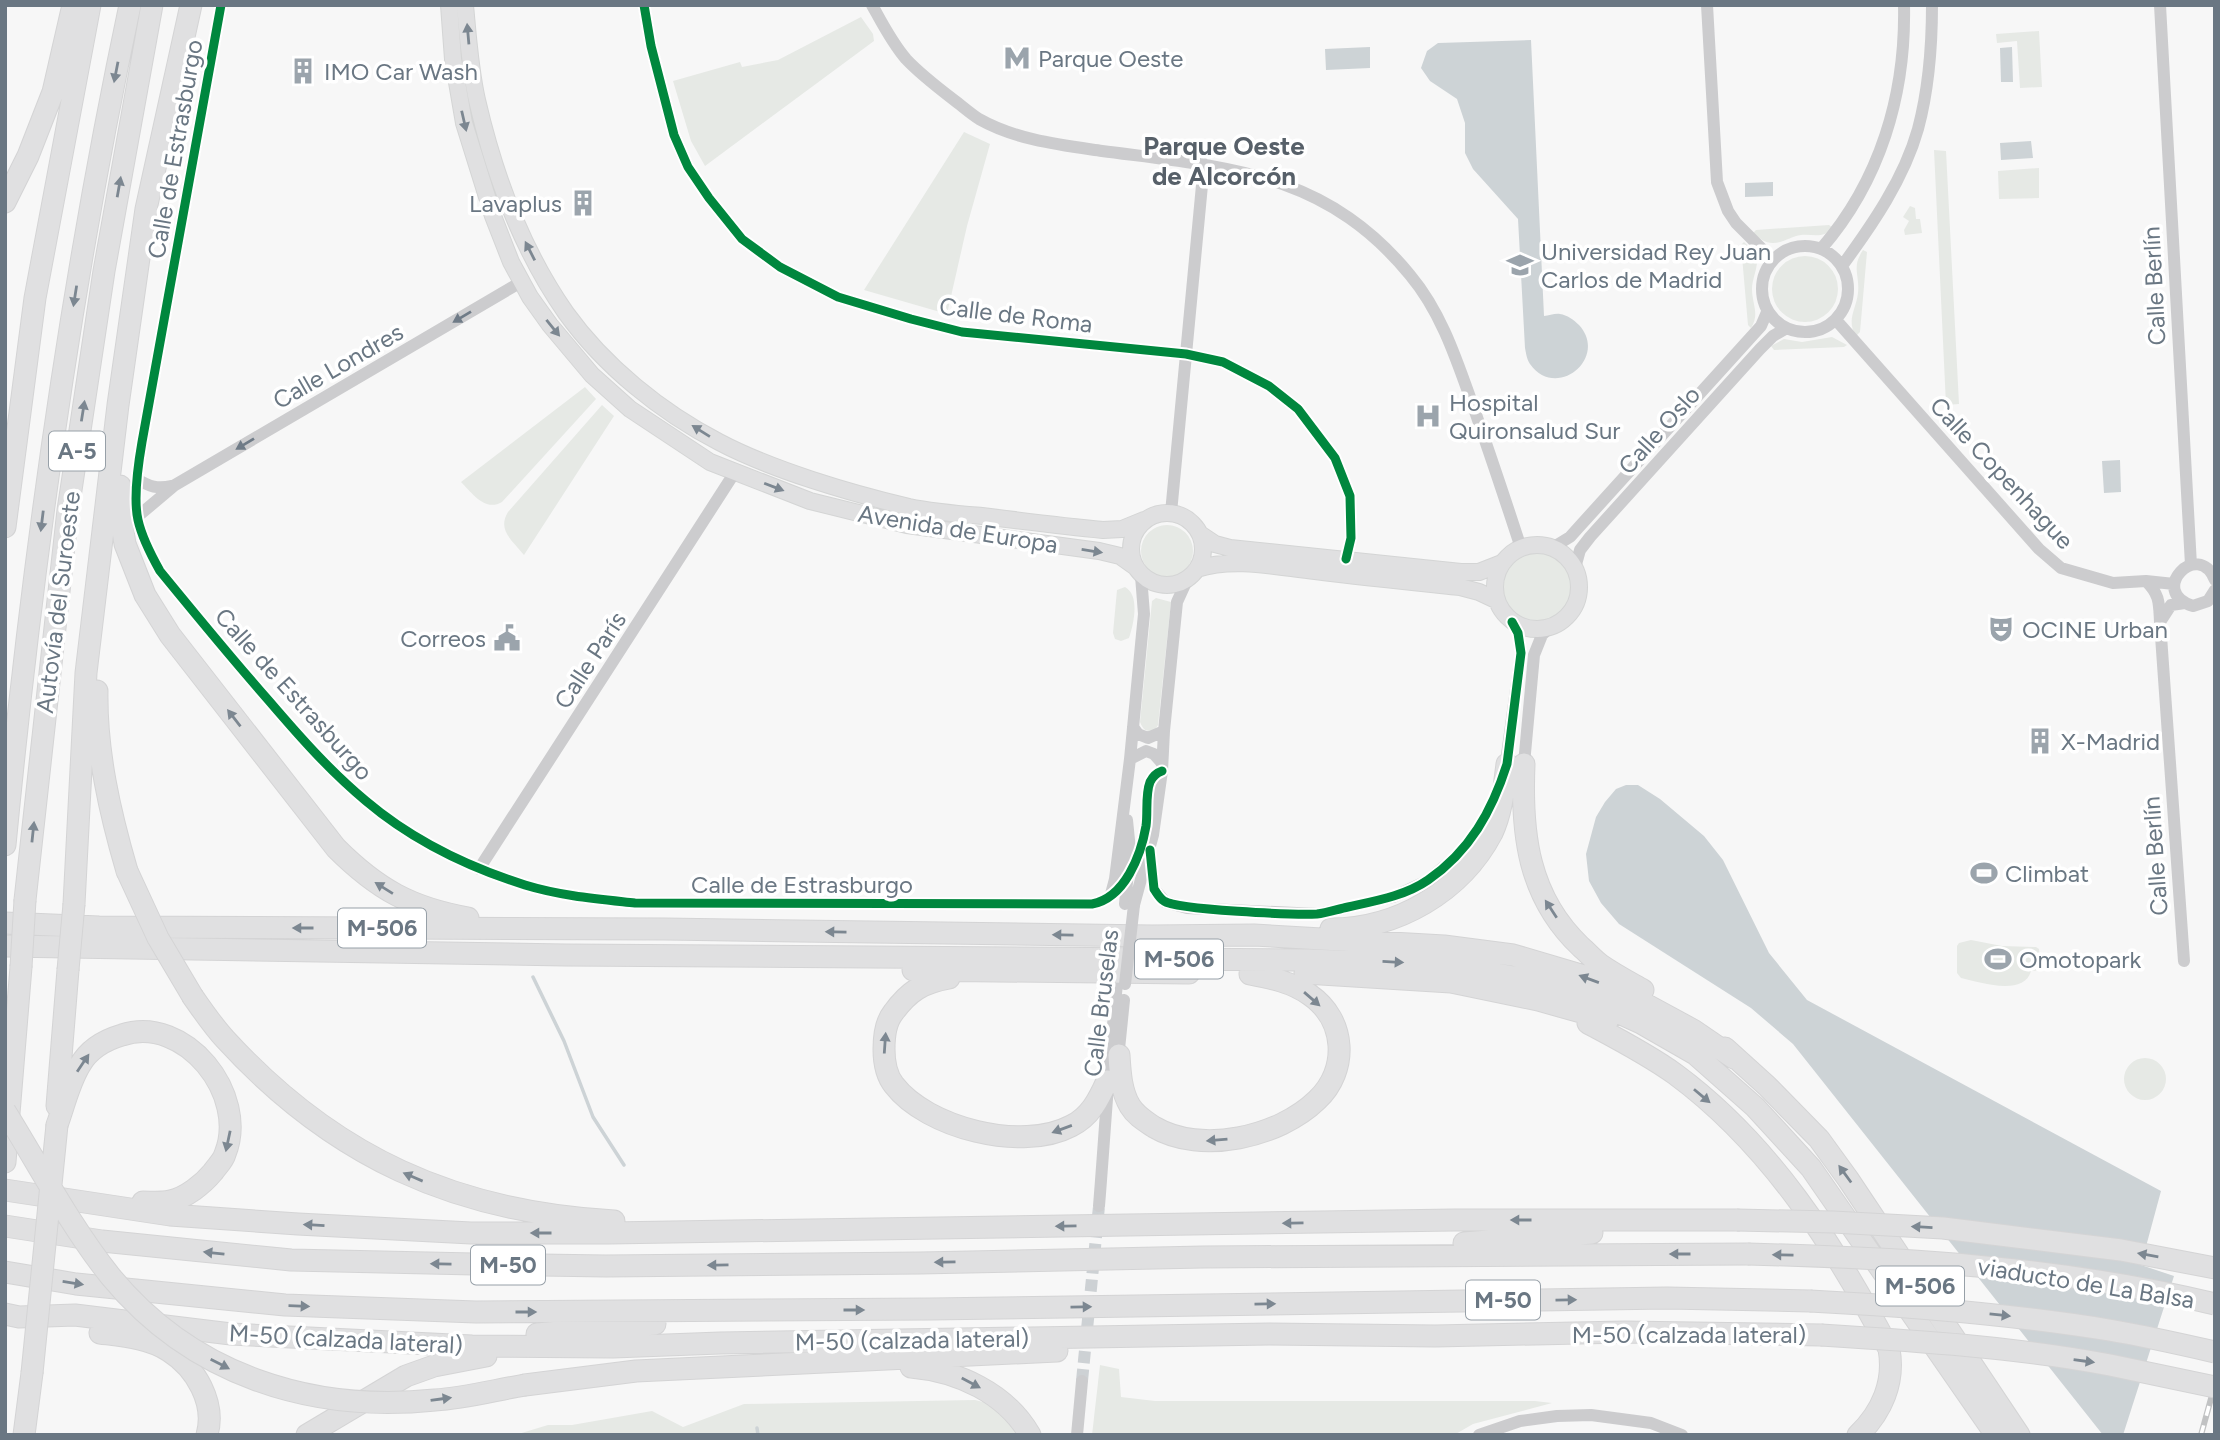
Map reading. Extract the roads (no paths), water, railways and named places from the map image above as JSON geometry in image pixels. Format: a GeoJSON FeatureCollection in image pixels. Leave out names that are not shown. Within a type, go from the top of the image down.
{"type":"FeatureCollection","features":[{"type":"Feature","properties":{"kind":"highway"},"geometry":{"type":"LineString","coordinates":[[5,202],[28,156],[53,92],[73,5]]}},
{"type":"Feature","properties":{"kind":"highway"},"geometry":{"type":"LineString","coordinates":[[5,527],[36,298],[90,5]]}},
{"type":"Feature","properties":{"kind":"highway","name":"Autovía del Suroeste"},"geometry":{"type":"LineString","coordinates":[[5,845],[44,509],[66,353],[130,5]]}},
{"type":"Feature","properties":{"kind":"highway","name":"Autovía del Suroeste"},"geometry":{"type":"LineString","coordinates":[[6,1154],[25,900],[68,510],[104,271],[152,5]]}},
{"type":"Feature","properties":{"kind":"highway"},"geometry":{"type":"LineString","coordinates":[[24,1435],[57,1125],[58,1079],[74,904],[86,673],[118,405],[146,209],[191,5]]}},
{"type":"Feature","properties":{"kind":"highway"},"geometry":{"type":"LineString","coordinates":[[169,105],[188,63],[203,5]]}},
{"type":"Feature","properties":{"kind":"highway"},"geometry":{"type":"LineString","coordinates":[[5,411],[36,298]]}},
{"type":"Feature","properties":{"kind":"highway"},"geometry":{"type":"LineString","coordinates":[[118,405],[120,512],[125,544],[145,595],[170,635],[285,785],[336,848],[355,867],[379,886],[406,901],[438,913],[469,918],[610,922],[666,929]]}},
{"type":"Feature","properties":{"kind":"highway"},"geometry":{"type":"LineString","coordinates":[[96,593],[97,704],[103,768],[113,821],[127,871],[158,938],[193,997],[223,1037],[260,1076],[304,1113],[354,1148],[412,1177],[477,1200],[538,1213],[611,1221],[847,1221],[909,1228]]}},
{"type":"Feature","properties":{"kind":"highway"},"geometry":{"type":"LineString","coordinates":[[1254,935],[1285,930],[1347,929],[1370,925],[1399,916],[1434,898],[1468,867],[1493,832],[1516,764]]}},
{"type":"Feature","properties":{"kind":"highway"},"geometry":{"type":"LineString","coordinates":[[1516,764],[1527,851],[1540,893],[1566,933],[1599,964],[1702,1024],[1734,1058]]}},
{"type":"Feature","properties":{"kind":"highway","name":"M-506"},"geometry":{"type":"LineString","coordinates":[[5,923],[99,927],[1254,935],[1444,946],[1513,955],[1591,978],[1647,1005],[1693,1030],[1734,1058],[1767,1086],[1819,1139],[1848,1179],[2019,1435]]}},
{"type":"Feature","properties":{"kind":"highway","name":"M-506"},"geometry":{"type":"LineString","coordinates":[[5,946],[1374,961],[1443,965],[1525,979],[1581,996],[1641,1023],[1695,1054],[1755,1107],[1811,1168],[1996,1435]]}},
{"type":"Feature","properties":{"kind":"highway"},"geometry":{"type":"LineString","coordinates":[[565,954],[715,963],[982,972],[1303,973],[1451,982],[1538,1000],[1595,1016],[1684,1062],[1755,1107]]}},
{"type":"Feature","properties":{"kind":"highway"},"geometry":{"type":"LineString","coordinates":[[982,972],[930,981],[906,996],[890,1017],[884,1037],[884,1061],[893,1083],[914,1104],[946,1121],[982,1133],[1009,1136],[1044,1135],[1071,1126],[1091,1111],[1107,1081]]}},
{"type":"Feature","properties":{"kind":"highway"},"geometry":{"type":"LineString","coordinates":[[1119,1055],[1121,1081],[1131,1107],[1140,1118],[1166,1134],[1205,1141],[1249,1137],[1286,1122],[1318,1100],[1336,1073],[1340,1041],[1332,1018],[1311,995],[1284,981],[1250,974]]}},
{"type":"Feature","properties":{"kind":"highway"},"geometry":{"type":"LineString","coordinates":[[1538,1000],[1590,1023],[1674,1073],[1737,1126],[1792,1192],[1857,1288],[1889,1349],[1889,1384],[1877,1413],[1858,1435]]}},
{"type":"Feature","properties":{"kind":"highway"},"geometry":{"type":"LineString","coordinates":[[57,1125],[80,1065],[90,1052],[101,1043],[130,1032],[169,1035],[187,1046],[207,1065],[225,1096],[231,1129],[225,1156],[204,1184],[172,1201],[87,1204]]}},
{"type":"Feature","properties":{"kind":"highway"},"geometry":{"type":"LineString","coordinates":[[5,1111],[92,1252],[137,1304],[178,1338],[214,1361],[256,1381],[299,1394],[360,1402],[436,1400],[524,1385],[636,1371],[919,1356],[1435,1336]]}},
{"type":"Feature","properties":{"kind":"highway"},"geometry":{"type":"LineString","coordinates":[[5,1190],[183,1216],[471,1233],[1467,1220],[1833,1222],[1997,1234],[2121,1251],[2215,1268]]}},
{"type":"Feature","properties":{"kind":"highway"},"geometry":{"type":"LineString","coordinates":[[1347,1256],[1424,1246],[1660,1228],[1712,1220]]}},
{"type":"Feature","properties":{"kind":"highway","name":"M-50"},"geometry":{"type":"LineString","coordinates":[[5,1226],[102,1241],[291,1260],[619,1266],[1347,1256]]}},
{"type":"Feature","properties":{"kind":"highway","name":"viaducto de La Balsa"},"geometry":{"type":"LineString","coordinates":[[1347,1256],[1831,1256],[1992,1267],[2116,1284],[2215,1304]]}},
{"type":"Feature","properties":{"kind":"highway","name":"M-50"},"geometry":{"type":"LineString","coordinates":[[5,1272],[76,1284],[285,1305],[476,1312],[785,1310]]}},
{"type":"Feature","properties":{"kind":"highway","name":"viaducto de La Balsa"},"geometry":{"type":"LineString","coordinates":[[785,1310],[1667,1298],[1810,1301],[1917,1307],[2036,1319],[2112,1330],[2215,1352]]}},
{"type":"Feature","properties":{"kind":"highway","name":"M-50"},"geometry":{"type":"LineString","coordinates":[[411,1344],[719,1321],[785,1310]]}},
{"type":"Feature","properties":{"kind":"highway"},"geometry":{"type":"LineString","coordinates":[[10,1312],[71,1328],[150,1342],[169,1351],[191,1369],[206,1395],[210,1424],[206,1435]]}},
{"type":"Feature","properties":{"kind":"highway","name":"M-50 (calzada lateral)"},"geometry":{"type":"LineString","coordinates":[[10,1312],[75,1315],[231,1335],[411,1344],[613,1347],[1193,1335],[1435,1336],[1625,1332],[1821,1335],[1947,1343],[2031,1353],[2108,1365],[2215,1387]]}},
{"type":"Feature","properties":{"kind":"highway"},"geometry":{"type":"LineString","coordinates":[[307,1435],[406,1376],[434,1366],[501,1354],[613,1347]]}},
{"type":"Feature","properties":{"kind":"highway"},"geometry":{"type":"LineString","coordinates":[[636,1371],[677,1373],[892,1365],[931,1368],[962,1377],[984,1390],[1006,1406],[1024,1424],[1030,1435]]}},
{"type":"Feature","properties":{"kind":"highway"},"geometry":{"type":"LineString","coordinates":[[32,1373],[36,1435]]}},
{"type":"Feature","properties":{"kind":"street","name":"Calle de Estrasburgo"},"geometry":{"type":"LineString","coordinates":[[221,5],[142,442],[137,479],[137,517],[160,571],[273,706],[335,774],[368,803],[443,852],[479,869],[528,886],[580,898],[635,903],[1096,904],[1120,887],[1128,874]]}},
{"type":"Feature","properties":{"kind":"street","name":"Avenida de Europa"},"geometry":{"type":"LineString","coordinates":[[449,5],[453,59],[464,123],[493,216],[521,282],[550,325],[592,375],[630,409],[710,462],[810,501],[939,531],[1099,551],[1121,556],[1138,571]]}},
{"type":"Feature","properties":{"kind":"street","name":"Avenida de Europa"},"geometry":{"type":"LineString","coordinates":[[465,5],[476,97],[508,202],[530,251],[566,313],[596,348],[625,376],[670,411],[719,442],[769,464],[910,507],[1103,530],[1122,529],[1144,520]]}},
{"type":"Feature","properties":{"kind":"street","name":"Calle de Roma"},"geometry":{"type":"LineString","coordinates":[[644,5],[651,46],[674,135],[688,167],[742,239],[780,267],[838,297],[911,319],[962,331],[1186,354],[1223,362],[1269,386],[1298,409],[1335,458],[1350,496],[1351,538],[1346,559]]}},
{"type":"Feature","properties":{"kind":"street"},"geometry":{"type":"LineString","coordinates":[[872,5],[890,37],[906,58],[929,81],[979,119],[1050,144],[1204,164],[1262,176],[1308,193],[1347,215],[1373,234],[1411,276],[1448,338],[1521,548]]}},
{"type":"Feature","properties":{"kind":"street"},"geometry":{"type":"LineString","coordinates":[[1707,5],[1717,182],[1728,211],[1736,223],[1773,260]]}},
{"type":"Feature","properties":{"kind":"street"},"geometry":{"type":"LineString","coordinates":[[1821,249],[1841,226],[1854,205],[1889,127],[1897,97],[1904,47],[1904,5]]}},
{"type":"Feature","properties":{"kind":"street"},"geometry":{"type":"LineString","coordinates":[[1842,266],[1899,176],[1918,130],[1932,49],[1932,5]]}},
{"type":"Feature","properties":{"kind":"street","name":"Calle Berlín"},"geometry":{"type":"LineString","coordinates":[[2160,5],[2191,565]]}},
{"type":"Feature","properties":{"kind":"street"},"geometry":{"type":"LineString","coordinates":[[1171,513],[1204,164]]}},
{"type":"Feature","properties":{"kind":"street"},"geometry":{"type":"LineString","coordinates":[[1808,246],[1821,249],[1833,256],[1842,266],[1847,279],[1848,294],[1844,308],[1836,320],[1825,328],[1798,333],[1785,329],[1767,312],[1762,299],[1761,285],[1765,272],[1783,251],[1808,246]]}},
{"type":"Feature","properties":{"kind":"street","name":"Calle Londres"},"geometry":{"type":"LineString","coordinates":[[137,517],[176,485],[521,282]]}},
{"type":"Feature","properties":{"kind":"street","name":"Calle Oslo"},"geometry":{"type":"LineString","coordinates":[[1552,548],[1570,537],[1761,326],[1767,312]]}},
{"type":"Feature","properties":{"kind":"street","name":"Calle Copenhague"},"geometry":{"type":"LineString","coordinates":[[1836,320],[2030,538],[2061,568],[2113,583],[2146,581],[2174,584]]}},
{"type":"Feature","properties":{"kind":"street","name":"Calle Oslo"},"geometry":{"type":"LineString","coordinates":[[1575,568],[1580,550],[1590,537],[1773,335],[1785,329]]}},
{"type":"Feature","properties":{"kind":"street","name":"Calle París"},"geometry":{"type":"LineString","coordinates":[[479,869],[734,472]]}},
{"type":"Feature","properties":{"kind":"street"},"geometry":{"type":"LineString","coordinates":[[137,479],[159,489],[176,485]]}},
{"type":"Feature","properties":{"kind":"street"},"geometry":{"type":"LineString","coordinates":[[1192,574],[1202,558],[1203,546],[1193,523],[1183,516],[1171,513],[1161,513],[1144,520],[1135,530],[1130,554],[1138,571],[1158,585],[1168,585],[1192,574],[1213,564],[1228,564],[1460,587],[1496,600]]}},
{"type":"Feature","properties":{"kind":"street"},"geometry":{"type":"LineString","coordinates":[[1200,534],[1215,544],[1230,548],[1461,572],[1479,572],[1502,563]]}},
{"type":"Feature","properties":{"kind":"street"},"geometry":{"type":"LineString","coordinates":[[1511,622],[1523,628],[1548,629],[1569,615],[1576,605],[1579,580],[1575,568],[1562,553],[1552,548],[1532,545],[1521,548],[1502,563],[1494,581],[1496,600],[1518,633],[1521,653],[1516,764]]}},
{"type":"Feature","properties":{"kind":"street"},"geometry":{"type":"LineString","coordinates":[[2215,580],[2210,570],[2204,566],[2191,565],[2179,571],[2174,584],[2177,595],[2193,606],[2202,604],[2213,596],[2215,590]]}},
{"type":"Feature","properties":{"kind":"street","name":"Calle Bruselas"},"geometry":{"type":"LineString","coordinates":[[1110,894],[1115,879],[1127,788],[1144,614],[1138,571]]}},
{"type":"Feature","properties":{"kind":"street","name":"Calle Bruselas"},"geometry":{"type":"LineString","coordinates":[[1129,905],[1150,850],[1162,767],[1177,602],[1192,574]]}},
{"type":"Feature","properties":{"kind":"street","name":"Calle Berlín"},"geometry":{"type":"LineString","coordinates":[[2146,581],[2155,590],[2159,600],[2183,961]]}},
{"type":"Feature","properties":{"kind":"street"},"geometry":{"type":"LineString","coordinates":[[2160,622],[2171,605],[2185,603]]}},
{"type":"Feature","properties":{"kind":"street"},"geometry":{"type":"LineString","coordinates":[[1150,850],[1154,889],[1157,894],[1165,902],[1187,908],[1318,914],[1393,897],[1427,881],[1460,853],[1486,818],[1516,764],[1534,655],[1542,635],[1548,629]]}},
{"type":"Feature","properties":{"kind":"street"},"geometry":{"type":"LineString","coordinates":[[1133,727],[1138,734],[1148,738],[1164,731]]}},
{"type":"Feature","properties":{"kind":"street"},"geometry":{"type":"LineString","coordinates":[[1130,759],[1146,751],[1154,754],[1162,767]]}},
{"type":"Feature","properties":{"kind":"street","name":"Calle Bruselas"},"geometry":{"type":"LineString","coordinates":[[1128,874],[1140,849],[1146,826],[1149,784],[1162,767]]}},
{"type":"Feature","properties":{"kind":"street","name":"Calle Bruselas"},"geometry":{"type":"LineString","coordinates":[[1099,1206],[1107,1117],[1107,1081],[1129,905],[1127,788]]}},
{"type":"Feature","properties":{"kind":"street","name":"Calle Bruselas"},"geometry":{"type":"LineString","coordinates":[[1107,1117],[1119,1055],[1121,984]]}},
{"type":"Feature","properties":{"kind":"street"},"geometry":{"type":"LineString","coordinates":[[1077,1435],[1082,1381]]}},
{"type":"Feature","properties":{"kind":"street"},"geometry":{"type":"LineString","coordinates":[[1479,1435],[1520,1421],[1591,1415],[1651,1423],[1682,1435]]}},
{"type":"Feature","properties":{"kind":"waterway"},"geometry":{"type":"LineString","coordinates":[[533,977],[564,1041],[593,1117],[624,1165]]}},
{"type":"Feature","properties":{"kind":"waterway"},"geometry":{"type":"LineString","coordinates":[[757,1428],[758,1435]]}},
{"type":"Feature","properties":{"kind":"tunnel"},"geometry":{"type":"LineString","coordinates":[[1082,1381],[1099,1206]]}},
{"type":"Feature","properties":{"kind":"railway"},"geometry":{"type":"LineString","coordinates":[[2201,1435],[2215,1384]]}},
{"type":"Feature","properties":{"kind":"place","name":"Parque Oeste"},"geometry":{"type":"Point","coordinates":[1017,58]}},
{"type":"Feature","properties":{"kind":"place","name":"IMO Car Wash"},"geometry":{"type":"Point","coordinates":[303,71]}},
{"type":"Feature","properties":{"kind":"place","name":"Lavaplus"},"geometry":{"type":"Point","coordinates":[583,203]}},
{"type":"Feature","properties":{"kind":"place","name":"Universidad Rey Juan Carlos de Madrid"},"geometry":{"type":"Point","coordinates":[1520,265]}},
{"type":"Feature","properties":{"kind":"place","name":"Hospital Quironsalud Sur"},"geometry":{"type":"Point","coordinates":[1428,416]}},
{"type":"Feature","properties":{"kind":"place","name":"OCINE Urban"},"geometry":{"type":"Point","coordinates":[2001,629]}},
{"type":"Feature","properties":{"kind":"place","name":"Correos"},"geometry":{"type":"Point","coordinates":[507,638]}},
{"type":"Feature","properties":{"kind":"place","name":"X-Madrid"},"geometry":{"type":"Point","coordinates":[2040,741]}},
{"type":"Feature","properties":{"kind":"place","name":"Climbat"},"geometry":{"type":"Point","coordinates":[1984,873]}},
{"type":"Feature","properties":{"kind":"place","name":"Omotopark"},"geometry":{"type":"Point","coordinates":[1998,959]}},
{"type":"Feature","properties":{"kind":"district","name":"Parque Oeste de Alcorcón"},"geometry":{"type":"Point","coordinates":[1224,161]}}]}
